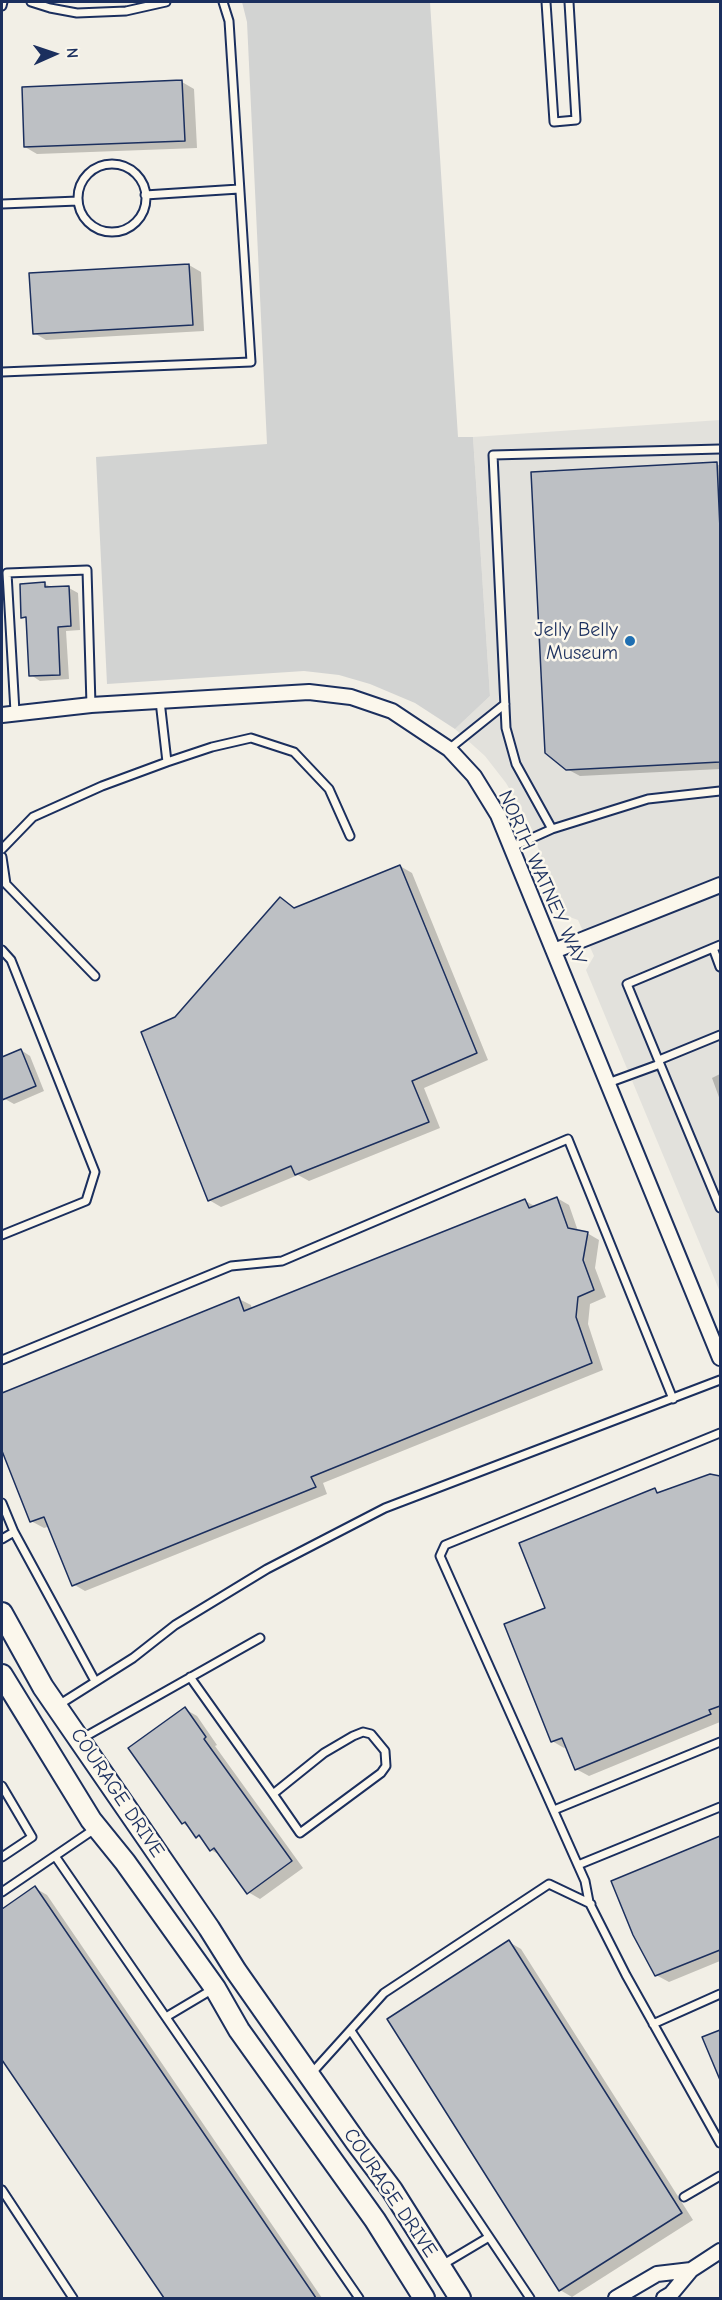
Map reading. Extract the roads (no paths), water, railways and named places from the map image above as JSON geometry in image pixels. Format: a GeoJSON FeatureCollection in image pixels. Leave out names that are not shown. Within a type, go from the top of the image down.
{"type":"FeatureCollection","features":[{"type":"Feature","properties":{"kind":"street","name":"NORTH WATNEY WAY"},"geometry":{"type":"LineString","coordinates":[[8,714],[91,705],[309,692],[351,697],[392,711],[449,749],[474,776],[498,816],[512,847],[608,1083],[717,1338],[720,1359]]}},
{"type":"Feature","properties":{"kind":"street"},"geometry":{"type":"LineString","coordinates":[[554,951],[720,885]]}},
{"type":"Feature","properties":{"kind":"street","name":"COURAGE DRIVE"},"geometry":{"type":"LineString","coordinates":[[2,1613],[44,1687],[236,1971],[356,2142],[393,2190],[460,2298]]}},
{"type":"Feature","properties":{"kind":"street","name":"COURAGE DRIVE"},"geometry":{"type":"LineString","coordinates":[[2,1675],[17,1703],[97,1827],[125,1862],[215,1988],[239,2030],[375,2220],[424,2298]]}},
{"type":"Feature","properties":{"kind":"street"},"geometry":{"type":"LineString","coordinates":[[215,1988],[236,1971]]}},
{"type":"Feature","properties":{"kind":"street"},"geometry":{"type":"LineString","coordinates":[[664,2298],[691,2270],[720,2251]]}},
{"type":"Feature","properties":{"kind":"street"},"geometry":{"type":"LineString","coordinates":[[616,2298],[657,2274],[691,2270]]}},
{"type":"Feature","properties":{"kind":"lane"},"geometry":{"type":"LineString","coordinates":[[31,2],[50,9],[77,13],[107,13],[166,2]]}},
{"type":"Feature","properties":{"kind":"lane"},"geometry":{"type":"LineString","coordinates":[[2,372],[251,362],[229,21],[223,2]]}},
{"type":"Feature","properties":{"kind":"lane"},"geometry":{"type":"LineString","coordinates":[[546,2],[554,122],[576,120],[569,2]]}},
{"type":"Feature","properties":{"kind":"lane"},"geometry":{"type":"LineString","coordinates":[[111,164],[122,165],[134,172],[142,182],[146,195],[144,208],[138,220],[127,228],[115,232],[101,230],[90,224],[82,214],[78,201],[79,188],[86,176],[96,168],[111,164]]}},
{"type":"Feature","properties":{"kind":"lane"},"geometry":{"type":"LineString","coordinates":[[146,195],[239,189]]}},
{"type":"Feature","properties":{"kind":"lane"},"geometry":{"type":"LineString","coordinates":[[2,204],[78,201]]}},
{"type":"Feature","properties":{"kind":"lane"},"geometry":{"type":"LineString","coordinates":[[552,829],[516,764],[506,728],[493,455],[720,449]]}},
{"type":"Feature","properties":{"kind":"lane"},"geometry":{"type":"LineString","coordinates":[[8,714],[7,573],[87,570],[91,705]]}},
{"type":"Feature","properties":{"kind":"lane"},"geometry":{"type":"LineString","coordinates":[[160,701],[167,762]]}},
{"type":"Feature","properties":{"kind":"lane"},"geometry":{"type":"LineString","coordinates":[[449,749],[505,704]]}},
{"type":"Feature","properties":{"kind":"lane"},"geometry":{"type":"LineString","coordinates":[[2,849],[33,817],[102,786],[212,747],[251,738],[294,752],[329,789],[350,836]]}},
{"type":"Feature","properties":{"kind":"lane"},"geometry":{"type":"LineString","coordinates":[[512,847],[552,829],[648,799],[720,791]]}},
{"type":"Feature","properties":{"kind":"lane"},"geometry":{"type":"LineString","coordinates":[[2,857],[6,884],[95,976]]}},
{"type":"Feature","properties":{"kind":"lane"},"geometry":{"type":"LineString","coordinates":[[720,967],[717,947],[627,984],[720,1208]]}},
{"type":"Feature","properties":{"kind":"lane"},"geometry":{"type":"LineString","coordinates":[[2,950],[11,960],[95,1172],[86,1201],[2,1235]]}},
{"type":"Feature","properties":{"kind":"lane"},"geometry":{"type":"LineString","coordinates":[[608,1083],[720,1035]]}},
{"type":"Feature","properties":{"kind":"lane"},"geometry":{"type":"LineString","coordinates":[[2,1360],[231,1266],[282,1261],[568,1139],[673,1399]]}},
{"type":"Feature","properties":{"kind":"lane"},"geometry":{"type":"LineString","coordinates":[[57,1706],[133,1658],[175,1624],[267,1569],[385,1508],[720,1380]]}},
{"type":"Feature","properties":{"kind":"lane"},"geometry":{"type":"LineString","coordinates":[[720,1433],[445,1545],[440,1556],[585,1881],[591,1904],[626,1975],[720,2143]]}},
{"type":"Feature","properties":{"kind":"lane"},"geometry":{"type":"LineString","coordinates":[[2,1503],[14,1532],[95,1681]]}},
{"type":"Feature","properties":{"kind":"lane"},"geometry":{"type":"LineString","coordinates":[[2,1539],[14,1532]]}},
{"type":"Feature","properties":{"kind":"lane"},"geometry":{"type":"LineString","coordinates":[[81,1739],[260,1638]]}},
{"type":"Feature","properties":{"kind":"lane"},"geometry":{"type":"LineString","coordinates":[[190,1677],[300,1833],[381,1773],[386,1766],[385,1751],[371,1734],[363,1732],[352,1736],[324,1753],[273,1794]]}},
{"type":"Feature","properties":{"kind":"lane"},"geometry":{"type":"LineString","coordinates":[[554,1810],[720,1742]]}},
{"type":"Feature","properties":{"kind":"lane"},"geometry":{"type":"LineString","coordinates":[[2,1786],[32,1837],[2,1857]]}},
{"type":"Feature","properties":{"kind":"lane"},"geometry":{"type":"LineString","coordinates":[[578,1865],[720,1807]]}},
{"type":"Feature","properties":{"kind":"lane"},"geometry":{"type":"LineString","coordinates":[[2,1892],[97,1827]]}},
{"type":"Feature","properties":{"kind":"lane"},"geometry":{"type":"LineString","coordinates":[[55,1856],[359,2298]]}},
{"type":"Feature","properties":{"kind":"lane"},"geometry":{"type":"LineString","coordinates":[[310,2075],[384,1993],[549,1884],[591,1904]]}},
{"type":"Feature","properties":{"kind":"lane"},"geometry":{"type":"LineString","coordinates":[[166,2018],[215,1988]]}},
{"type":"Feature","properties":{"kind":"lane"},"geometry":{"type":"LineString","coordinates":[[653,2024],[720,1994]]}},
{"type":"Feature","properties":{"kind":"lane"},"geometry":{"type":"LineString","coordinates":[[351,2031],[530,2298]]}},
{"type":"Feature","properties":{"kind":"lane"},"geometry":{"type":"LineString","coordinates":[[684,2197],[720,2176]]}},
{"type":"Feature","properties":{"kind":"lane"},"geometry":{"type":"LineString","coordinates":[[2,2190],[71,2298]]}},
{"type":"Feature","properties":{"kind":"lane"},"geometry":{"type":"LineString","coordinates":[[440,2266],[489,2237]]}},
{"type":"Feature","properties":{"kind":"place","name":"Jelly Belly Museum"},"geometry":{"type":"Point","coordinates":[630,641]}}]}
